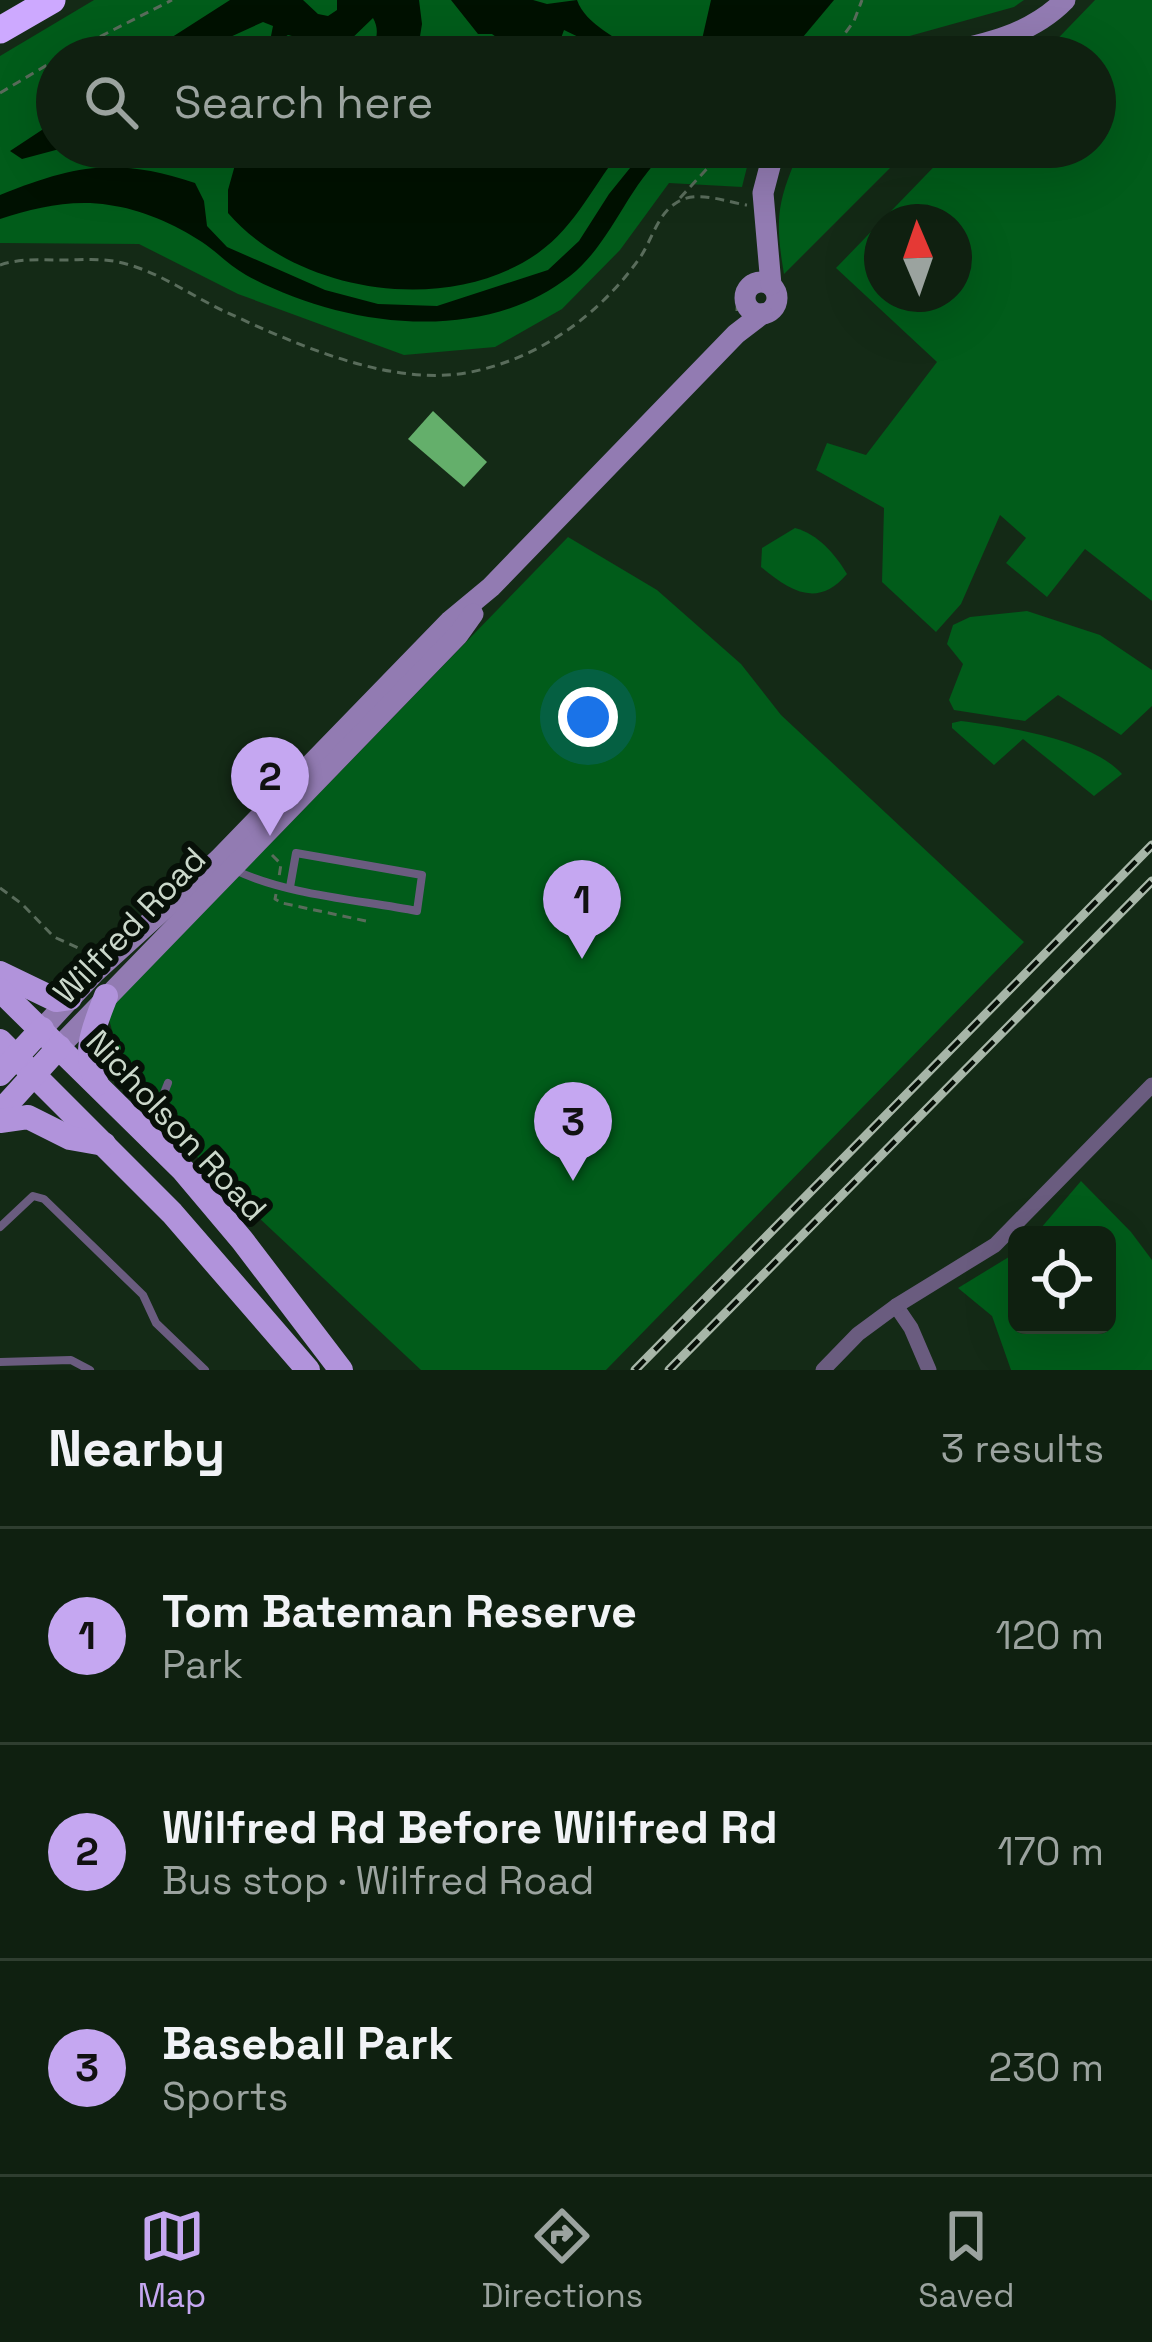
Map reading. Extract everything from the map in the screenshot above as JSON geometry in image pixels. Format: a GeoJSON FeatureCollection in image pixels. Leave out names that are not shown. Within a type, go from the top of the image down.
{"type":"FeatureCollection","features":[{"type":"Feature","properties":{"kind":"highway"},"geometry":{"type":"LineString","coordinates":[[0,30],[52,0]]}},
{"type":"Feature","properties":{"kind":"main road"},"geometry":{"type":"LineString","coordinates":[[1008,36],[1035,26],[1065,0]]}},
{"type":"Feature","properties":{"kind":"main road","name":"Wilfred Road"},"geometry":{"type":"LineString","coordinates":[[50,1038],[106,996],[450,621],[491,587],[736,334],[754,310],[746,292],[764,283],[763,193],[770,168]]}},
{"type":"Feature","properties":{"kind":"main road","name":"Wilfred Road"},"geometry":{"type":"LineString","coordinates":[[50,1038],[70,998],[225,864]]}},
{"type":"Feature","properties":{"kind":"main road"},"geometry":{"type":"LineString","coordinates":[[0,973],[56,1000],[70,998]]}},
{"type":"Feature","properties":{"kind":"main road","name":"Nicholson Road"},"geometry":{"type":"LineString","coordinates":[[0,990],[183,1170],[341,1370]]}},
{"type":"Feature","properties":{"kind":"main road"},"geometry":{"type":"LineString","coordinates":[[98,1086],[89,1066],[89,1040],[106,996]]}},
{"type":"Feature","properties":{"kind":"main road"},"geometry":{"type":"LineString","coordinates":[[50,1038],[13,1062],[0,1116],[28,1117],[70,1138],[104,1144]]}},
{"type":"Feature","properties":{"kind":"main road","name":"Nicholson Road"},"geometry":{"type":"LineString","coordinates":[[13,1062],[104,1144],[211,1256],[308,1370]]}},
{"type":"Feature","properties":{"kind":"street"},"geometry":{"type":"LineString","coordinates":[[823,1370],[858,1334],[896,1306],[995,1245],[1152,1085]]}},
{"type":"Feature","properties":{"kind":"street"},"geometry":{"type":"LineString","coordinates":[[896,1306],[929,1370]]}},
{"type":"Feature","properties":{"kind":"lane"},"geometry":{"type":"LineString","coordinates":[[225,864],[250,878],[290,886],[417,911],[422,875],[296,853],[290,886]]}},
{"type":"Feature","properties":{"kind":"lane"},"geometry":{"type":"LineString","coordinates":[[149,1138],[150,1124],[168,1083]]}},
{"type":"Feature","properties":{"kind":"lane"},"geometry":{"type":"LineString","coordinates":[[0,1227],[26,1200],[44,1199],[143,1295],[156,1323],[205,1370]]}},
{"type":"Feature","properties":{"kind":"lane"},"geometry":{"type":"LineString","coordinates":[[0,1362],[71,1360],[90,1370]]}},
{"type":"Feature","properties":{"kind":"path"},"geometry":{"type":"LineString","coordinates":[[101,36],[172,0]]}},
{"type":"Feature","properties":{"kind":"path"},"geometry":{"type":"LineString","coordinates":[[843,36],[862,0]]}},
{"type":"Feature","properties":{"kind":"path"},"geometry":{"type":"LineString","coordinates":[[0,93],[36,71]]}},
{"type":"Feature","properties":{"kind":"path"},"geometry":{"type":"LineString","coordinates":[[0,265],[22,260],[120,262],[311,346],[391,373],[443,376],[511,362],[584,319],[627,275],[665,213],[706,168]]}},
{"type":"Feature","properties":{"kind":"path"},"geometry":{"type":"LineString","coordinates":[[680,200],[703,197],[756,206]]}},
{"type":"Feature","properties":{"kind":"path"},"geometry":{"type":"LineString","coordinates":[[270,853],[281,864],[279,878]]}},
{"type":"Feature","properties":{"kind":"path"},"geometry":{"type":"LineString","coordinates":[[0,888],[54,937],[90,954]]}},
{"type":"Feature","properties":{"kind":"path"},"geometry":{"type":"LineString","coordinates":[[277,892],[275,899],[282,903],[366,921]]}},
{"type":"Feature","properties":{"kind":"green space"},"geometry":{"type":"Polygon","coordinates":[[[94,0],[1024,0],[1014,7],[910,36],[36,36],[36,168],[747,168],[742,187],[669,183],[620,250],[562,309],[495,347],[404,355],[238,294],[139,244],[0,243],[0,56],[94,0]]]}},
{"type":"Feature","properties":{"kind":"green space"},"geometry":{"type":"Polygon","coordinates":[[[1095,0],[1152,0],[1152,601],[1085,549],[1047,597],[1006,563],[1026,538],[1000,515],[961,604],[936,632],[882,582],[884,508],[816,470],[827,443],[866,455],[937,362],[883,312],[972,312],[972,204],[898,204],[933,168],[1116,168],[1116,36],[1060,36],[1095,0]]]}},
{"type":"Feature","properties":{"kind":"green space"},"geometry":{"type":"Polygon","coordinates":[[[792,168],[890,168],[784,274],[779,237],[792,168]]]}},
{"type":"Feature","properties":{"kind":"green space"},"geometry":{"type":"Polygon","coordinates":[[[864,239],[864,294],[836,268],[864,239]]]}},
{"type":"Feature","properties":{"kind":"green space"},"geometry":{"type":"Polygon","coordinates":[[[795,528],[818,540],[847,574],[826,591],[804,593],[761,567],[762,548],[795,528]]]}},
{"type":"Feature","properties":{"kind":"green space"},"geometry":{"type":"Polygon","coordinates":[[[568,537],[657,590],[741,664],[781,715],[1024,942],[606,1370],[421,1370],[224,1185],[126,1082],[107,1012],[568,537]]]}},
{"type":"Feature","properties":{"kind":"green space"},"geometry":{"type":"Polygon","coordinates":[[[1027,611],[1100,635],[1152,670],[1152,706],[1121,735],[1058,695],[1025,721],[954,710],[949,700],[963,664],[947,644],[953,625],[970,617],[1027,611]]]}},
{"type":"Feature","properties":{"kind":"green space"},"geometry":{"type":"Polygon","coordinates":[[[952,723],[1069,743],[1122,774],[1094,796],[1023,739],[994,765],[952,728],[952,723]]]}},
{"type":"Feature","properties":{"kind":"green space"},"geometry":{"type":"Polygon","coordinates":[[[1081,1181],[1131,1232],[1152,1260],[1152,1370],[1011,1370],[992,1316],[958,1288],[1008,1257],[1008,1334],[1116,1334],[1116,1226],[1043,1226],[1081,1181]]]}},
{"type":"Feature","properties":{"kind":"shaded area"},"geometry":{"type":"Polygon","coordinates":[[[230,0],[303,0],[318,14],[328,16],[337,10],[337,0],[419,0],[422,24],[420,36],[376,36],[373,18],[354,36],[271,36],[273,26],[263,22],[232,36],[174,36],[230,0]]]}},
{"type":"Feature","properties":{"kind":"shaded area"},"geometry":{"type":"Polygon","coordinates":[[[451,0],[547,4],[577,0],[588,17],[611,36],[576,36],[564,30],[562,36],[478,34],[451,0]]]}},
{"type":"Feature","properties":{"kind":"shaded area"},"geometry":{"type":"Polygon","coordinates":[[[711,0],[834,0],[804,36],[703,36],[711,0]]]}},
{"type":"Feature","properties":{"kind":"shaded area"},"geometry":{"type":"Polygon","coordinates":[[[36,134],[36,155],[22,159],[10,151],[36,134]]]}},
{"type":"Feature","properties":{"kind":"shaded area"},"geometry":{"type":"Polygon","coordinates":[[[96,168],[142,170],[195,183],[204,201],[207,226],[227,247],[325,290],[378,304],[437,306],[548,270],[579,241],[630,168],[651,168],[598,246],[570,276],[534,298],[494,313],[452,320],[409,321],[323,307],[246,275],[169,223],[121,207],[67,204],[0,219],[0,195],[27,185],[96,168]]]}},
{"type":"Feature","properties":{"kind":"shaded area"},"geometry":{"type":"Polygon","coordinates":[[[234,168],[609,168],[574,217],[538,253],[502,273],[462,285],[419,289],[333,278],[293,262],[258,241],[228,213],[234,168]]]}},
{"type":"Feature","properties":{"kind":"building"},"geometry":{"type":"Polygon","coordinates":[[[433,411],[487,462],[464,487],[408,439],[433,411]]]}},
{"type":"Feature","properties":{"kind":"railway"},"geometry":{"type":"LineString","coordinates":[[635,1370],[1152,845]]}},
{"type":"Feature","properties":{"kind":"railway"},"geometry":{"type":"LineString","coordinates":[[669,1370],[1152,881]]}},
{"type":"Feature","properties":{"kind":"place","name":"Wilfred Rd Before Wilfred Rd"},"geometry":{"type":"Point","coordinates":[270,836]}},
{"type":"Feature","properties":{"kind":"place","name":"Tom Bateman Reserve"},"geometry":{"type":"Point","coordinates":[582,959]}},
{"type":"Feature","properties":{"kind":"place","name":"Baseball Park"},"geometry":{"type":"Point","coordinates":[573,1181]}}]}
